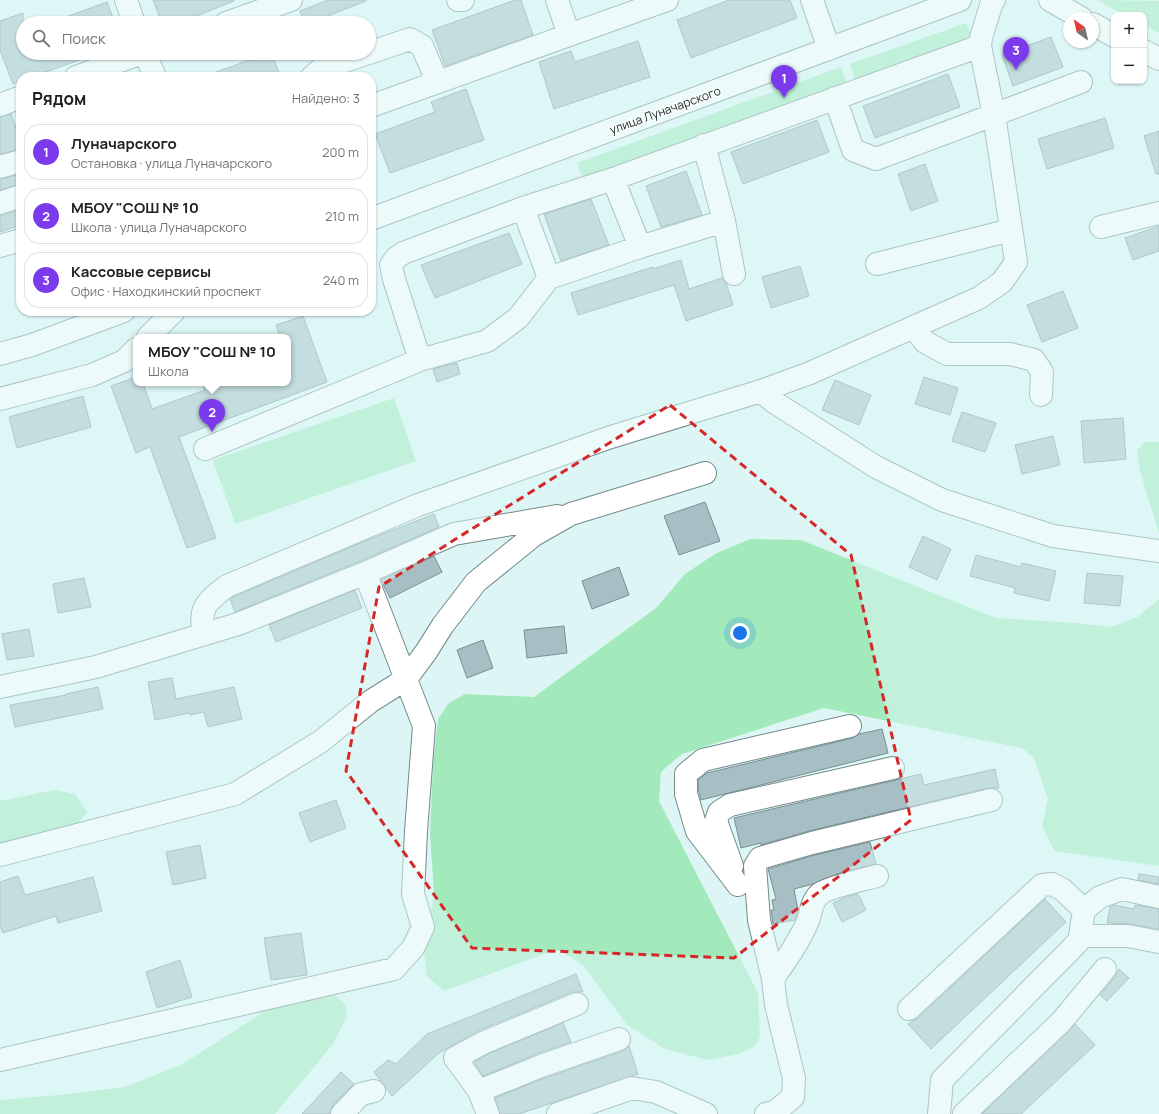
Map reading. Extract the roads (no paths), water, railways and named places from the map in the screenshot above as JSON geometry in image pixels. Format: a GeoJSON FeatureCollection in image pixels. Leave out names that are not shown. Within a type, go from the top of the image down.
{"type":"FeatureCollection","features":[{"type":"Feature","properties":{"kind":"street"},"geometry":{"type":"LineString","coordinates":[[126,0],[132,16]]}},
{"type":"Feature","properties":{"kind":"street"},"geometry":{"type":"LineString","coordinates":[[246,16],[291,0]]}},
{"type":"Feature","properties":{"kind":"street"},"geometry":{"type":"LineString","coordinates":[[458,0],[463,0]]}},
{"type":"Feature","properties":{"kind":"street"},"geometry":{"type":"LineString","coordinates":[[557,0],[569,35]]}},
{"type":"Feature","properties":{"kind":"street"},"geometry":{"type":"LineString","coordinates":[[376,104],[437,81],[667,0]]}},
{"type":"Feature","properties":{"kind":"street"},"geometry":{"type":"LineString","coordinates":[[812,0],[829,49]]}},
{"type":"Feature","properties":{"kind":"street","name":"улица Луначарского"},"geometry":{"type":"LineString","coordinates":[[376,218],[960,0]]}},
{"type":"Feature","properties":{"kind":"street"},"geometry":{"type":"LineString","coordinates":[[204,634],[201,622],[204,608],[212,598],[227,586],[418,505],[612,437],[761,391],[810,373],[979,298],[1002,282],[1016,262],[994,115],[980,46],[981,38],[992,2],[994,0]]}},
{"type":"Feature","properties":{"kind":"street"},"geometry":{"type":"LineString","coordinates":[[1050,0],[1071,12]]}},
{"type":"Feature","properties":{"kind":"street"},"geometry":{"type":"LineString","coordinates":[[1099,27],[1111,34]]}},
{"type":"Feature","properties":{"kind":"street"},"geometry":{"type":"LineString","coordinates":[[376,50],[410,39],[417,42],[422,46],[437,81]]}},
{"type":"Feature","properties":{"kind":"street"},"geometry":{"type":"LineString","coordinates":[[420,360],[394,279],[391,265],[396,258],[403,253],[524,208],[613,179],[980,46]]}},
{"type":"Feature","properties":{"kind":"street"},"geometry":{"type":"LineString","coordinates":[[1147,53],[1159,59]]}},
{"type":"Feature","properties":{"kind":"street"},"geometry":{"type":"LineString","coordinates":[[90,72],[123,60]]}},
{"type":"Feature","properties":{"kind":"street"},"geometry":{"type":"LineString","coordinates":[[149,60],[153,72]]}},
{"type":"Feature","properties":{"kind":"street"},"geometry":{"type":"LineString","coordinates":[[318,72],[321,69],[347,60]]}},
{"type":"Feature","properties":{"kind":"street"},"geometry":{"type":"LineString","coordinates":[[835,98],[853,150],[876,159],[1081,82]]}},
{"type":"Feature","properties":{"kind":"street"},"geometry":{"type":"LineString","coordinates":[[0,105],[16,99]]}},
{"type":"Feature","properties":{"kind":"street"},"geometry":{"type":"LineString","coordinates":[[704,145],[724,221],[734,274]]}},
{"type":"Feature","properties":{"kind":"street"},"geometry":{"type":"LineString","coordinates":[[0,167],[16,162]]}},
{"type":"Feature","properties":{"kind":"street"},"geometry":{"type":"LineString","coordinates":[[613,179],[640,247]]}},
{"type":"Feature","properties":{"kind":"street"},"geometry":{"type":"LineString","coordinates":[[0,203],[16,198]]}},
{"type":"Feature","properties":{"kind":"street"},"geometry":{"type":"LineString","coordinates":[[524,208],[549,278]]}},
{"type":"Feature","properties":{"kind":"street"},"geometry":{"type":"LineString","coordinates":[[1101,228],[1159,213]]}},
{"type":"Feature","properties":{"kind":"street"},"geometry":{"type":"LineString","coordinates":[[205,449],[420,360],[487,341],[518,318],[549,278],[640,247],[724,221]]}},
{"type":"Feature","properties":{"kind":"street"},"geometry":{"type":"LineString","coordinates":[[877,264],[1011,230]]}},
{"type":"Feature","properties":{"kind":"street"},"geometry":{"type":"LineString","coordinates":[[0,246],[16,241]]}},
{"type":"Feature","properties":{"kind":"street"},"geometry":{"type":"LineString","coordinates":[[0,354],[32,345],[110,316]]}},
{"type":"Feature","properties":{"kind":"street"},"geometry":{"type":"LineString","coordinates":[[151,334],[169,316]]}},
{"type":"Feature","properties":{"kind":"street"},"geometry":{"type":"LineString","coordinates":[[913,327],[925,342],[947,354],[1010,354],[1034,360],[1042,372],[1041,395]]}},
{"type":"Feature","properties":{"kind":"street"},"geometry":{"type":"LineString","coordinates":[[0,399],[92,375],[124,361],[133,352]]}},
{"type":"Feature","properties":{"kind":"street"},"geometry":{"type":"LineString","coordinates":[[761,391],[774,402],[876,467],[942,500],[1053,536],[1159,552]]}},
{"type":"Feature","properties":{"kind":"street"},"geometry":{"type":"LineString","coordinates":[[0,687],[96,667],[238,624],[366,573],[454,534],[571,514],[705,473]]}},
{"type":"Feature","properties":{"kind":"street"},"geometry":{"type":"LineString","coordinates":[[0,855],[235,794],[320,742],[372,701],[406,679],[426,652],[443,625],[476,582],[534,535],[571,514]]}},
{"type":"Feature","properties":{"kind":"street"},"geometry":{"type":"LineString","coordinates":[[0,1060],[394,969],[413,948],[423,927],[413,894],[424,726],[366,573]]}},
{"type":"Feature","properties":{"kind":"street"},"geometry":{"type":"LineString","coordinates":[[759,920],[738,885],[697,831],[686,794],[686,774],[703,760],[850,726]]}},
{"type":"Feature","properties":{"kind":"street"},"geometry":{"type":"LineString","coordinates":[[738,885],[716,821],[719,812],[730,805],[893,768]]}},
{"type":"Feature","properties":{"kind":"street"},"geometry":{"type":"LineString","coordinates":[[766,1114],[776,1111],[793,1097],[794,1078],[776,1005],[773,979],[759,920],[755,866],[760,858],[812,843],[992,800]]}},
{"type":"Feature","properties":{"kind":"street"},"geometry":{"type":"LineString","coordinates":[[773,979],[795,947],[808,920],[814,901],[819,894],[827,890],[877,876]]}},
{"type":"Feature","properties":{"kind":"street"},"geometry":{"type":"LineString","coordinates":[[909,1009],[1042,885],[1052,884],[1063,890],[1084,910]]}},
{"type":"Feature","properties":{"kind":"street"},"geometry":{"type":"LineString","coordinates":[[939,1114],[942,1080],[1078,942],[1084,910],[1100,897],[1122,889],[1159,897]]}},
{"type":"Feature","properties":{"kind":"street"},"geometry":{"type":"LineString","coordinates":[[1080,936],[1128,936],[1159,942]]}},
{"type":"Feature","properties":{"kind":"street"},"geometry":{"type":"LineString","coordinates":[[964,1114],[1061,1022],[1105,969]]}},
{"type":"Feature","properties":{"kind":"street"},"geometry":{"type":"LineString","coordinates":[[488,1114],[479,1091],[455,1058],[485,1042],[577,1004]]}},
{"type":"Feature","properties":{"kind":"street"},"geometry":{"type":"LineString","coordinates":[[479,1091],[541,1066],[619,1039]]}},
{"type":"Feature","properties":{"kind":"street"},"geometry":{"type":"LineString","coordinates":[[558,1114],[632,1088],[656,1092],[706,1114]]}},
{"type":"Feature","properties":{"kind":"street"},"geometry":{"type":"LineString","coordinates":[[342,1114],[361,1094],[374,1091]]}},
{"type":"Feature","properties":{"kind":"place","name":"Кассовые сервисы"},"geometry":{"type":"Point","coordinates":[1016,70]}},
{"type":"Feature","properties":{"kind":"place","name":"Луначарского"},"geometry":{"type":"Point","coordinates":[784,98]}},
{"type":"Feature","properties":{"kind":"place","name":"МБОУ \"СОШ № 10"},"geometry":{"type":"Point","coordinates":[212,432]}}]}
